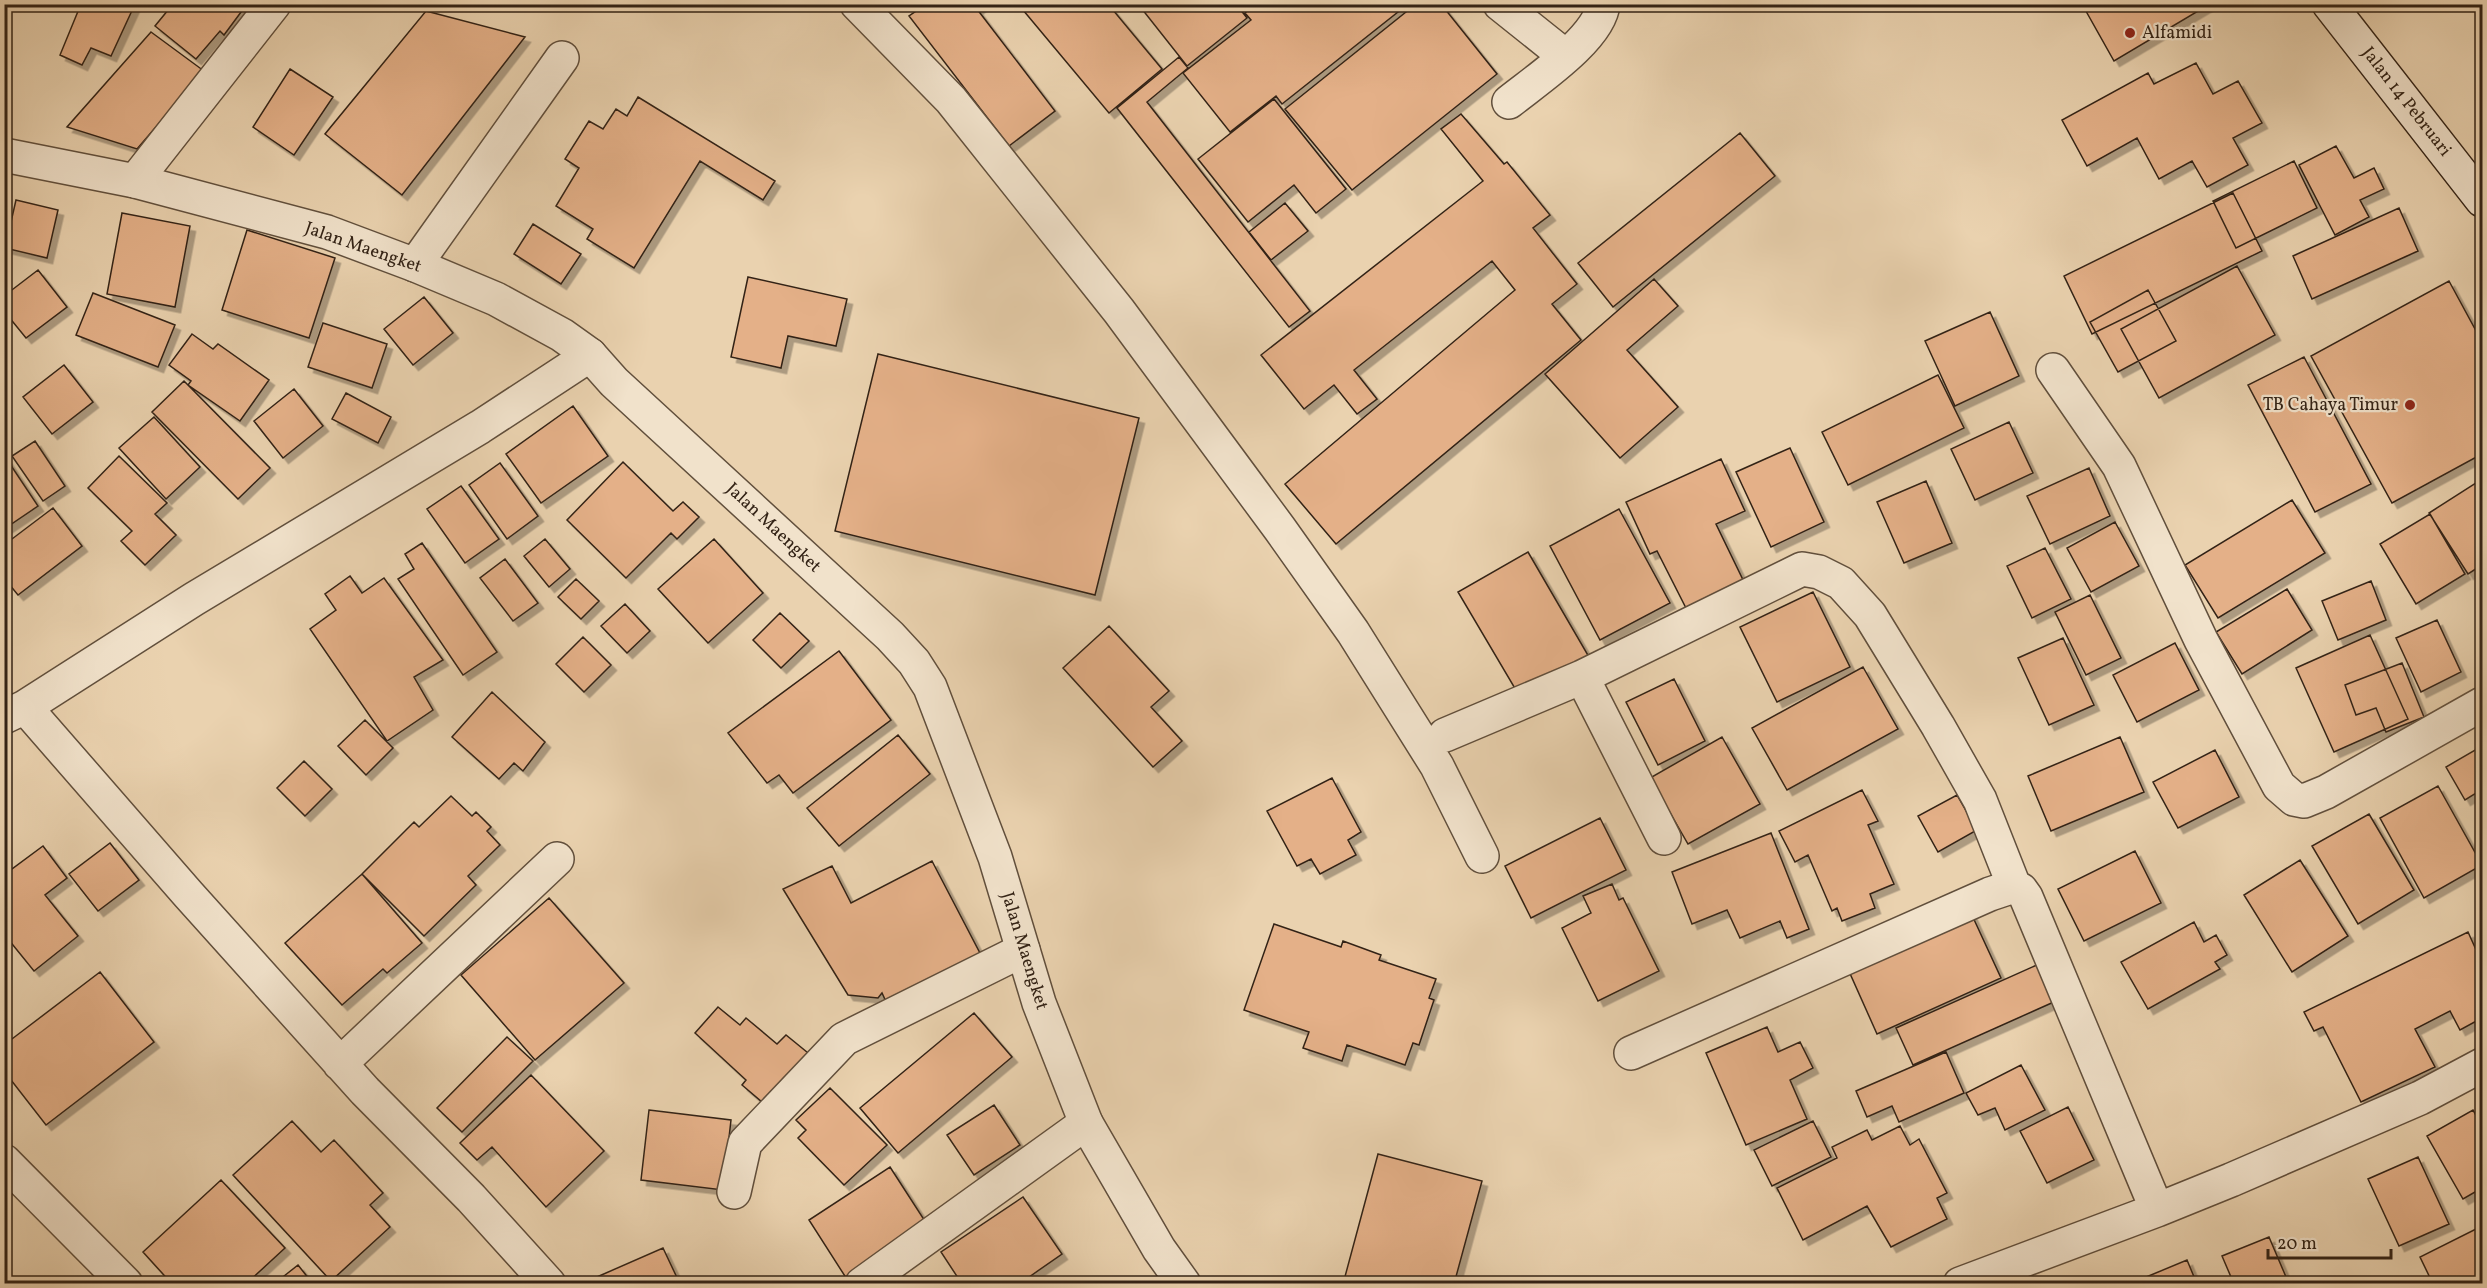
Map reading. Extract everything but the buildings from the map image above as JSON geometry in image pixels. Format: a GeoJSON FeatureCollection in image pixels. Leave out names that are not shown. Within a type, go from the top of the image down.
{"type":"FeatureCollection","features":[{"type":"Feature","properties":{"kind":"street"},"geometry":{"type":"LineString","coordinates":[[135,181],[274,4]]}},
{"type":"Feature","properties":{"kind":"street"},"geometry":{"type":"LineString","coordinates":[[857,4],[951,100],[1119,311],[1280,529],[1353,632],[1437,766],[1482,856]]}},
{"type":"Feature","properties":{"kind":"street"},"geometry":{"type":"LineString","coordinates":[[1500,4],[1565,56]]}},
{"type":"Feature","properties":{"kind":"street"},"geometry":{"type":"LineString","coordinates":[[1509,102],[1585,40],[1599,22],[1603,4]]}},
{"type":"Feature","properties":{"kind":"street","name":"Jalan 14 Pebruari"},"geometry":{"type":"LineString","coordinates":[[2329,4],[2482,200]]}},
{"type":"Feature","properties":{"kind":"street"},"geometry":{"type":"LineString","coordinates":[[415,264],[562,58]]}},
{"type":"Feature","properties":{"kind":"street","name":"Jalan Maengket"},"geometry":{"type":"LineString","coordinates":[[4,155],[135,181],[327,232],[415,264],[496,299],[562,335],[590,355],[614,382],[890,636],[914,662],[930,687],[995,857],[1039,1003],[1086,1123],[1159,1249],[1184,1284]]}},
{"type":"Feature","properties":{"kind":"street"},"geometry":{"type":"LineString","coordinates":[[549,1284],[471,1198],[340,1064],[15,712],[194,599],[480,427],[590,355]]}},
{"type":"Feature","properties":{"kind":"street"},"geometry":{"type":"LineString","coordinates":[[2053,370],[2119,466],[2201,640],[2270,772],[2286,794],[2304,801],[2326,792],[2482,704]]}},
{"type":"Feature","properties":{"kind":"street"},"geometry":{"type":"LineString","coordinates":[[1444,735],[1582,677],[1802,569],[1819,572],[1841,583],[1869,615],[1980,800],[2014,886],[2026,897],[2157,1210]]}},
{"type":"Feature","properties":{"kind":"street"},"geometry":{"type":"LineString","coordinates":[[1582,677],[1664,838]]}},
{"type":"Feature","properties":{"kind":"street"},"geometry":{"type":"LineString","coordinates":[[340,1064],[557,859]]}},
{"type":"Feature","properties":{"kind":"street"},"geometry":{"type":"LineString","coordinates":[[1631,1053],[1990,894],[2014,886]]}},
{"type":"Feature","properties":{"kind":"street"},"geometry":{"type":"LineString","coordinates":[[734,1192],[745,1143],[844,1039],[1023,950]]}},
{"type":"Feature","properties":{"kind":"street"},"geometry":{"type":"LineString","coordinates":[[1960,1284],[2157,1210],[2370,1121],[2482,1065]]}},
{"type":"Feature","properties":{"kind":"street"},"geometry":{"type":"LineString","coordinates":[[862,1284],[1086,1123]]}},
{"type":"Feature","properties":{"kind":"street"},"geometry":{"type":"LineString","coordinates":[[4,1161],[126,1284]]}},
{"type":"Feature","properties":{"kind":"place","name":"Alfamidi"},"geometry":{"type":"Point","coordinates":[2130,33]}},
{"type":"Feature","properties":{"kind":"place","name":"TB Cahaya Timur"},"geometry":{"type":"Point","coordinates":[2410,405]}}]}
